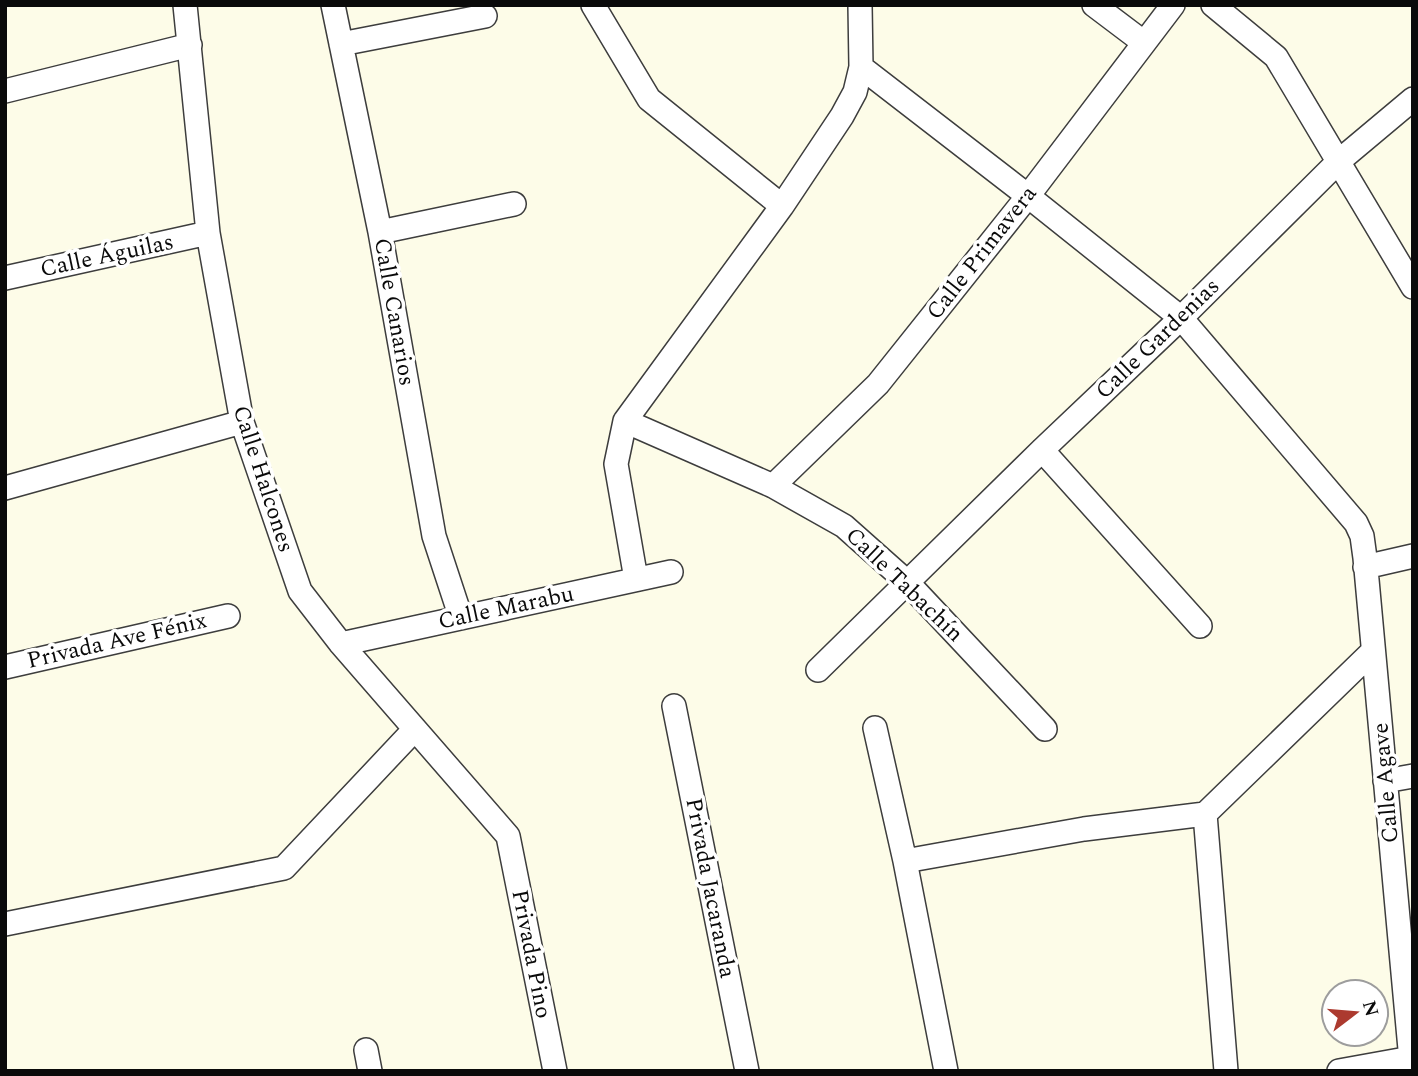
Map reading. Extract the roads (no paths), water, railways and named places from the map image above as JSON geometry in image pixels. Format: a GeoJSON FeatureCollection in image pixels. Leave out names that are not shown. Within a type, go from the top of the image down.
{"type":"FeatureCollection","features":[{"type":"Feature","properties":{"kind":"street","name":"Calle Halcones"},"geometry":{"type":"LineString","coordinates":[[185,5],[208,233],[242,422],[300,591],[341,644],[508,836]]}},
{"type":"Feature","properties":{"kind":"street","name":"Calle Canarios"},"geometry":{"type":"LineString","coordinates":[[333,5],[380,232],[434,536],[461,618]]}},
{"type":"Feature","properties":{"kind":"street"},"geometry":{"type":"LineString","coordinates":[[593,5],[649,99],[782,206]]}},
{"type":"Feature","properties":{"kind":"street"},"geometry":{"type":"LineString","coordinates":[[636,579],[616,464],[625,421],[782,206],[842,116],[855,92],[861,67],[860,5]]}},
{"type":"Feature","properties":{"kind":"street"},"geometry":{"type":"LineString","coordinates":[[1094,5],[1143,42]]}},
{"type":"Feature","properties":{"kind":"street","name":"Calle Primavera"},"geometry":{"type":"LineString","coordinates":[[773,486],[878,384],[1028,195],[1173,5]]}},
{"type":"Feature","properties":{"kind":"street"},"geometry":{"type":"LineString","coordinates":[[1213,5],[1276,57],[1413,286]]}},
{"type":"Feature","properties":{"kind":"street"},"geometry":{"type":"LineString","coordinates":[[341,44],[485,16]]}},
{"type":"Feature","properties":{"kind":"street"},"geometry":{"type":"LineString","coordinates":[[5,91],[190,46]]}},
{"type":"Feature","properties":{"kind":"street"},"geometry":{"type":"LineString","coordinates":[[861,67],[1028,195],[1181,318],[1356,523],[1364,554],[1413,556]]}},
{"type":"Feature","properties":{"kind":"street","name":"Calle Gardenias"},"geometry":{"type":"LineString","coordinates":[[818,670],[1339,161],[1413,99]]}},
{"type":"Feature","properties":{"kind":"street"},"geometry":{"type":"LineString","coordinates":[[380,232],[514,204]]}},
{"type":"Feature","properties":{"kind":"street","name":"Calle Águilas"},"geometry":{"type":"LineString","coordinates":[[5,278],[208,233]]}},
{"type":"Feature","properties":{"kind":"street","name":"Calle Tabachín"},"geometry":{"type":"LineString","coordinates":[[625,421],[773,486],[844,526],[907,582],[1045,730]]}},
{"type":"Feature","properties":{"kind":"street"},"geometry":{"type":"LineString","coordinates":[[5,488],[242,422]]}},
{"type":"Feature","properties":{"kind":"street"},"geometry":{"type":"LineString","coordinates":[[1042,450],[1200,626]]}},
{"type":"Feature","properties":{"kind":"street","name":"Calle Agave"},"geometry":{"type":"LineString","coordinates":[[1364,554],[1385,781],[1409,984],[1412,1064]]}},
{"type":"Feature","properties":{"kind":"street","name":"Calle Marabu"},"geometry":{"type":"LineString","coordinates":[[341,644],[671,572]]}},
{"type":"Feature","properties":{"kind":"street","name":"Privada Ave Fénix"},"geometry":{"type":"LineString","coordinates":[[5,667],[228,616]]}},
{"type":"Feature","properties":{"kind":"street"},"geometry":{"type":"LineString","coordinates":[[905,861],[1084,829],[1205,814],[1373,651]]}},
{"type":"Feature","properties":{"kind":"street","name":"Privada Jacaranda"},"geometry":{"type":"LineString","coordinates":[[674,706],[747,1071]]}},
{"type":"Feature","properties":{"kind":"street"},"geometry":{"type":"LineString","coordinates":[[875,728],[905,861],[946,1071]]}},
{"type":"Feature","properties":{"kind":"street"},"geometry":{"type":"LineString","coordinates":[[5,924],[284,868],[415,729]]}},
{"type":"Feature","properties":{"kind":"street"},"geometry":{"type":"LineString","coordinates":[[1385,781],[1413,776]]}},
{"type":"Feature","properties":{"kind":"street"},"geometry":{"type":"LineString","coordinates":[[1205,814],[1226,1071]]}},
{"type":"Feature","properties":{"kind":"street","name":"Privada Pino"},"geometry":{"type":"LineString","coordinates":[[508,836],[555,1071]]}},
{"type":"Feature","properties":{"kind":"street"},"geometry":{"type":"LineString","coordinates":[[1339,1071],[1412,1064]]}}]}
